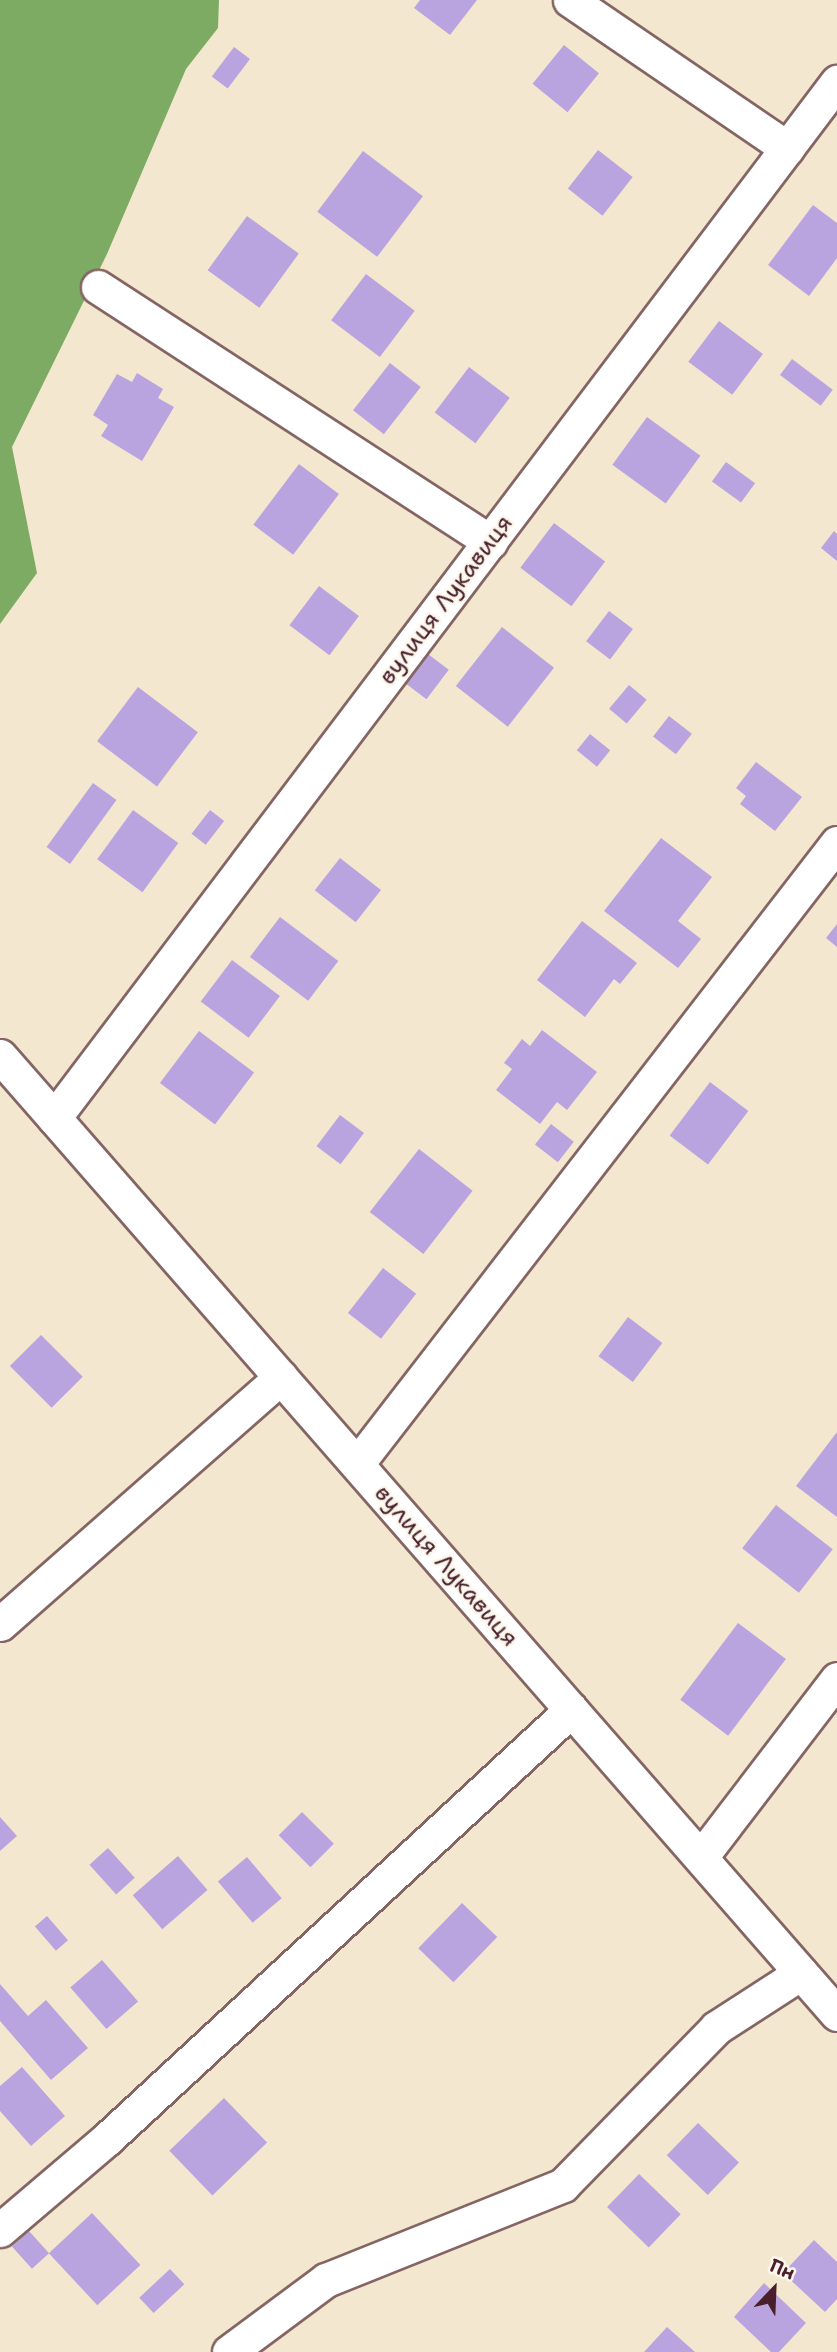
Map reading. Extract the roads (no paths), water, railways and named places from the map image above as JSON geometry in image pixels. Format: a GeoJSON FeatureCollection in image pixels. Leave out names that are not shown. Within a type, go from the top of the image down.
{"type":"FeatureCollection","features":[{"type":"Feature","properties":{"kind":"street"},"geometry":{"type":"LineString","coordinates":[[570,0],[787,148]]}},
{"type":"Feature","properties":{"kind":"street","name":"вулиця Лукавиця"},"geometry":{"type":"LineString","coordinates":[[54,1118],[837,82]]}},
{"type":"Feature","properties":{"kind":"street"},"geometry":{"type":"LineString","coordinates":[[98,286],[490,542]]}},
{"type":"Feature","properties":{"kind":"street"},"geometry":{"type":"LineString","coordinates":[[357,1464],[837,843]]}},
{"type":"Feature","properties":{"kind":"street","name":"вулиця Лукавиця"},"geometry":{"type":"LineString","coordinates":[[0,1056],[837,2014]]}},
{"type":"Feature","properties":{"kind":"street"},"geometry":{"type":"LineString","coordinates":[[0,1624],[281,1377]]}},
{"type":"Feature","properties":{"kind":"street"},"geometry":{"type":"LineString","coordinates":[[701,1857],[837,1679]]}},
{"type":"Feature","properties":{"kind":"street"},"geometry":{"type":"LineString","coordinates":[[0,2230],[108,2138],[571,1710]]}},
{"type":"Feature","properties":{"kind":"street"},"geometry":{"type":"LineString","coordinates":[[229,2352],[326,2280],[563,2185],[716,2028],[801,1973]]}}]}
